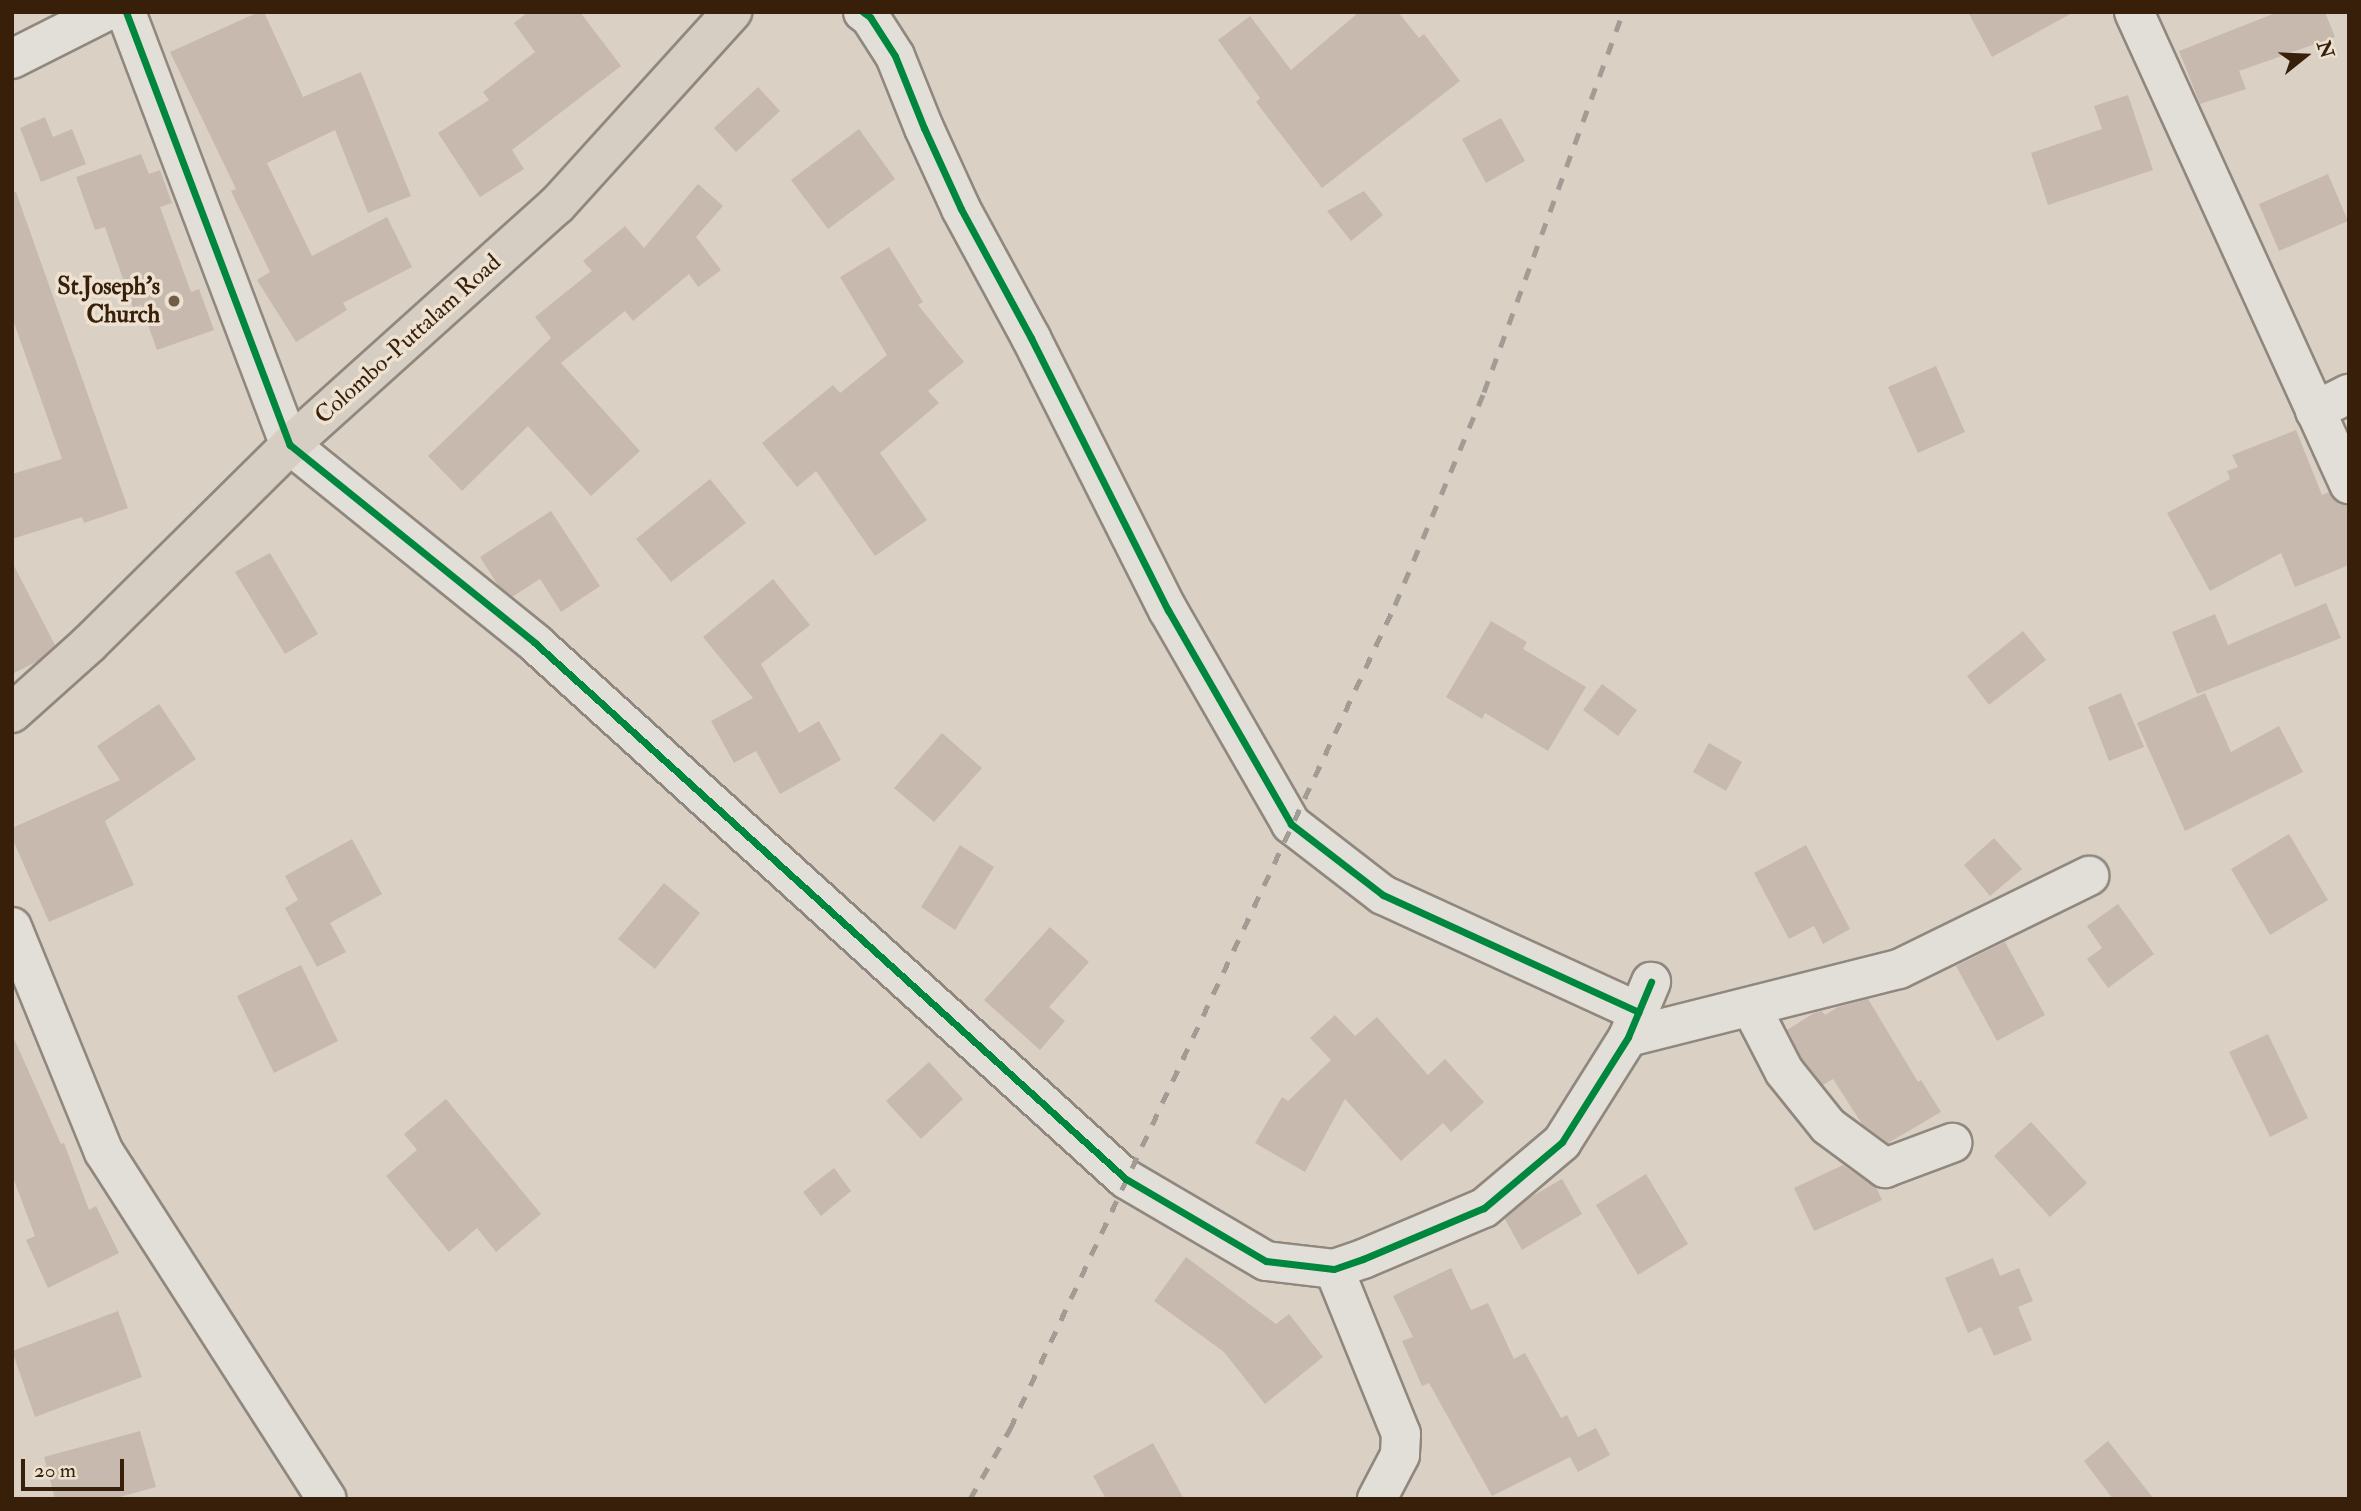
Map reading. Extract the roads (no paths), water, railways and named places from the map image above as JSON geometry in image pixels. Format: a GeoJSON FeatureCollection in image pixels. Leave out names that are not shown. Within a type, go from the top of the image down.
{"type":"FeatureCollection","features":[{"type":"Feature","properties":{"kind":"highway","name":"Colombo-Puttalam Road"},"geometry":{"type":"LineString","coordinates":[[12,713],[89,644],[290,445],[556,205],[732,12]]}},
{"type":"Feature","properties":{"kind":"street"},"geometry":{"type":"LineString","coordinates":[[12,59],[105,12]]}},
{"type":"Feature","properties":{"kind":"street"},"geometry":{"type":"LineString","coordinates":[[127,12],[290,445],[535,643],[1126,1179],[1266,1261],[1334,1269],[1484,1208],[1562,1142],[1639,1010]]}},
{"type":"Feature","properties":{"kind":"street"},"geometry":{"type":"LineString","coordinates":[[863,12],[870,17],[895,56],[961,209],[1031,338],[1168,610],[1291,824],[1382,895],[1639,1010],[1751,1007],[1899,970],[2089,876]]}},
{"type":"Feature","properties":{"kind":"street"},"geometry":{"type":"LineString","coordinates":[[2144,16],[2349,484]]}},
{"type":"Feature","properties":{"kind":"street"},"geometry":{"type":"LineString","coordinates":[[2315,411],[2349,394]]}},
{"type":"Feature","properties":{"kind":"street"},"geometry":{"type":"LineString","coordinates":[[12,926],[104,1152],[327,1499]]}},
{"type":"Feature","properties":{"kind":"street"},"geometry":{"type":"LineString","coordinates":[[1751,1007],[1784,1071],[1828,1126],[1885,1168],[1952,1143]]}},
{"type":"Feature","properties":{"kind":"street"},"geometry":{"type":"LineString","coordinates":[[1334,1269],[1401,1434],[1400,1455],[1377,1499]]}},
{"type":"Feature","properties":{"kind":"railway"},"geometry":{"type":"LineString","coordinates":[[970,1499],[1010,1429],[1395,605],[1484,392],[1623,12]]}},
{"type":"Feature","properties":{"kind":"place","name":"St.Joseph's Church"},"geometry":{"type":"Point","coordinates":[174,301]}}]}
